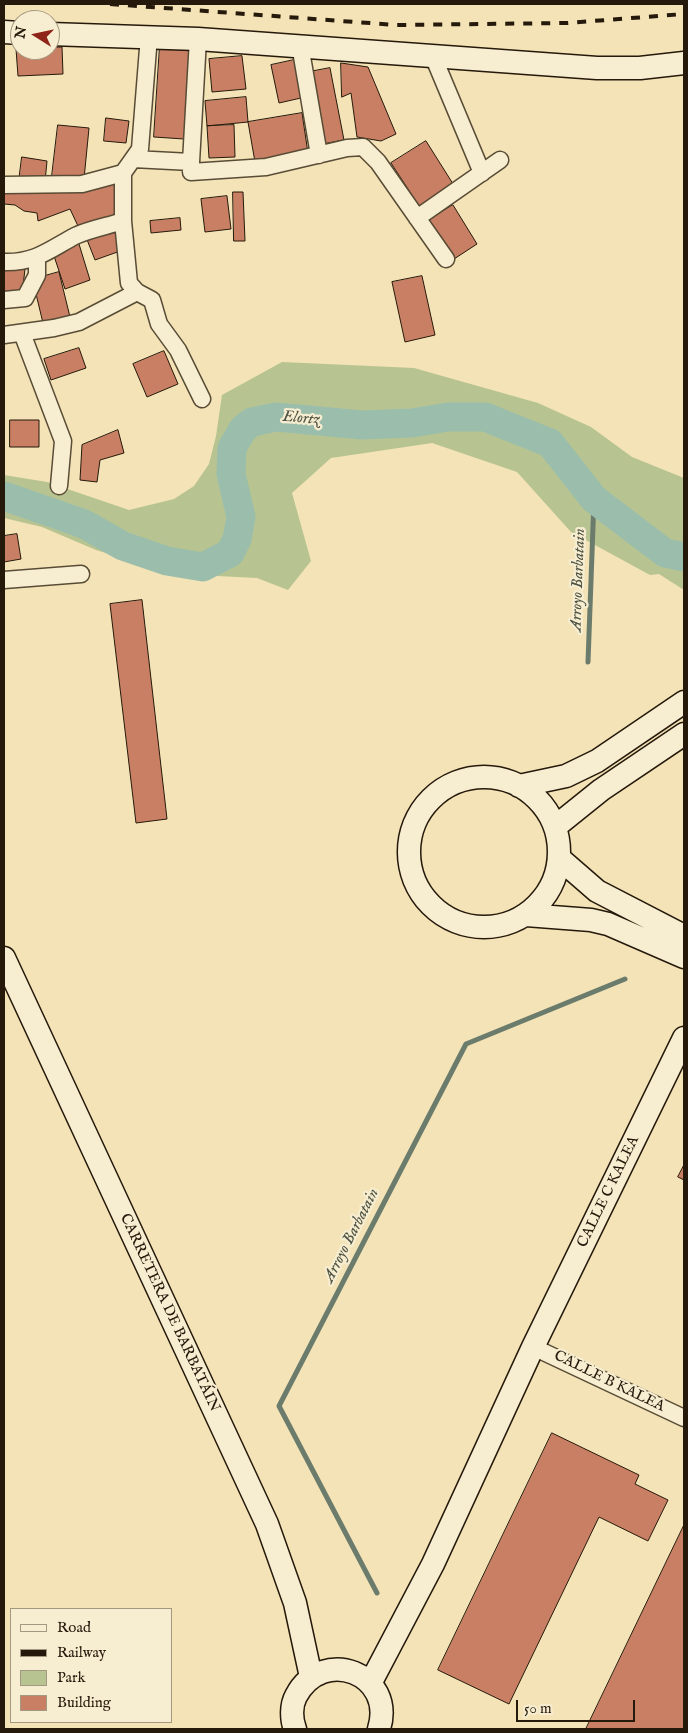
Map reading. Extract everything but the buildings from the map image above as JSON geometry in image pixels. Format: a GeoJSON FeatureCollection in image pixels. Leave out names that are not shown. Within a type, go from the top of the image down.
{"type":"FeatureCollection","features":[{"type":"Feature","properties":{"kind":"street"},"geometry":{"type":"LineString","coordinates":[[60,34],[149,36],[300,45],[597,68],[640,68],[684,63]]}},
{"type":"Feature","properties":{"kind":"street"},"geometry":{"type":"LineString","coordinates":[[4,185],[82,184],[123,172],[140,149],[149,36]]}},
{"type":"Feature","properties":{"kind":"street"},"geometry":{"type":"LineString","coordinates":[[198,39],[191,172],[266,168],[346,148],[363,147],[378,162],[446,259]]}},
{"type":"Feature","properties":{"kind":"street"},"geometry":{"type":"LineString","coordinates":[[300,45],[319,155]]}},
{"type":"Feature","properties":{"kind":"street"},"geometry":{"type":"LineString","coordinates":[[433,56],[482,173]]}},
{"type":"Feature","properties":{"kind":"street"},"geometry":{"type":"LineString","coordinates":[[133,159],[191,162]]}},
{"type":"Feature","properties":{"kind":"street"},"geometry":{"type":"LineString","coordinates":[[417,218],[500,160]]}},
{"type":"Feature","properties":{"kind":"street"},"geometry":{"type":"LineString","coordinates":[[123,172],[124,221],[130,283],[137,292],[152,300],[159,324],[178,350],[202,399]]}},
{"type":"Feature","properties":{"kind":"street"},"geometry":{"type":"LineString","coordinates":[[4,262],[19,262],[37,258],[77,235],[124,221]]}},
{"type":"Feature","properties":{"kind":"street"},"geometry":{"type":"LineString","coordinates":[[4,300],[25,298],[37,275],[37,258]]}},
{"type":"Feature","properties":{"kind":"street"},"geometry":{"type":"LineString","coordinates":[[4,335],[79,322],[137,292]]}},
{"type":"Feature","properties":{"kind":"street"},"geometry":{"type":"LineString","coordinates":[[22,333],[63,441],[59,486]]}},
{"type":"Feature","properties":{"kind":"street"},"geometry":{"type":"LineString","coordinates":[[4,580],[81,574]]}},
{"type":"Feature","properties":{"kind":"street"},"geometry":{"type":"LineString","coordinates":[[519,786],[566,776],[597,761],[684,702]]}},
{"type":"Feature","properties":{"kind":"street"},"geometry":{"type":"LineString","coordinates":[[555,827],[600,790],[684,734]]}},
{"type":"Feature","properties":{"kind":"street"},"geometry":{"type":"LineString","coordinates":[[472,778],[496,778],[519,786],[534,796],[546,810],[555,827],[559,858],[554,880],[543,900],[526,915],[504,925],[480,928],[456,923],[435,910],[419,892],[410,869],[409,844],[415,821],[429,800],[449,786],[472,778]]}},
{"type":"Feature","properties":{"kind":"street"},"geometry":{"type":"LineString","coordinates":[[559,858],[597,891],[684,936]]}},
{"type":"Feature","properties":{"kind":"street"},"geometry":{"type":"LineString","coordinates":[[526,915],[591,920],[608,924],[684,957]]}},
{"type":"Feature","properties":{"kind":"street","name":"CARRETERA DE BARBATÁIN"},"geometry":{"type":"LineString","coordinates":[[4,958],[267,1524],[295,1603],[311,1677]]}},
{"type":"Feature","properties":{"kind":"street","name":"CALLE C KALEA"},"geometry":{"type":"LineString","coordinates":[[371,1682],[433,1564],[533,1347],[684,1038]]}},
{"type":"Feature","properties":{"kind":"street","name":"CALLE B KALEA"},"geometry":{"type":"LineString","coordinates":[[533,1347],[684,1418]]}},
{"type":"Feature","properties":{"kind":"street"},"geometry":{"type":"LineString","coordinates":[[295,1729],[292,1712],[295,1699],[301,1687],[311,1677],[325,1671],[339,1669],[354,1672],[371,1682],[381,1705],[382,1720],[379,1729]]}},
{"type":"Feature","properties":{"kind":"green space"},"geometry":{"type":"Polygon","coordinates":[[[282,362],[414,368],[538,403],[591,427],[632,457],[684,478],[684,590],[659,574],[650,575],[571,532],[517,472],[432,443],[331,458],[292,493],[311,561],[288,590],[257,578],[176,574],[96,550],[42,527],[4,518],[4,475],[47,482],[129,510],[174,499],[194,486],[209,464],[216,436],[222,395],[282,362]]]}},
{"type":"Feature","properties":{"kind":"waterway","name":"Elortz"},"geometry":{"type":"LineString","coordinates":[[4,496],[84,524],[123,546],[167,561],[203,567],[230,553],[237,539],[241,517],[231,474],[232,448],[243,429],[252,422],[276,417],[362,425],[412,423],[448,417],[485,417],[550,443],[594,499],[665,553],[684,557]]}},
{"type":"Feature","properties":{"kind":"waterway","name":"Arroyo Barbatain"},"geometry":{"type":"LineString","coordinates":[[588,662],[594,499]]}},
{"type":"Feature","properties":{"kind":"waterway","name":"Arroyo Barbatain"},"geometry":{"type":"LineString","coordinates":[[377,1593],[279,1406],[466,1044],[625,979]]}},
{"type":"Feature","properties":{"kind":"railway"},"geometry":{"type":"LineString","coordinates":[[110,4],[396,25],[567,23],[684,14]]}}]}
